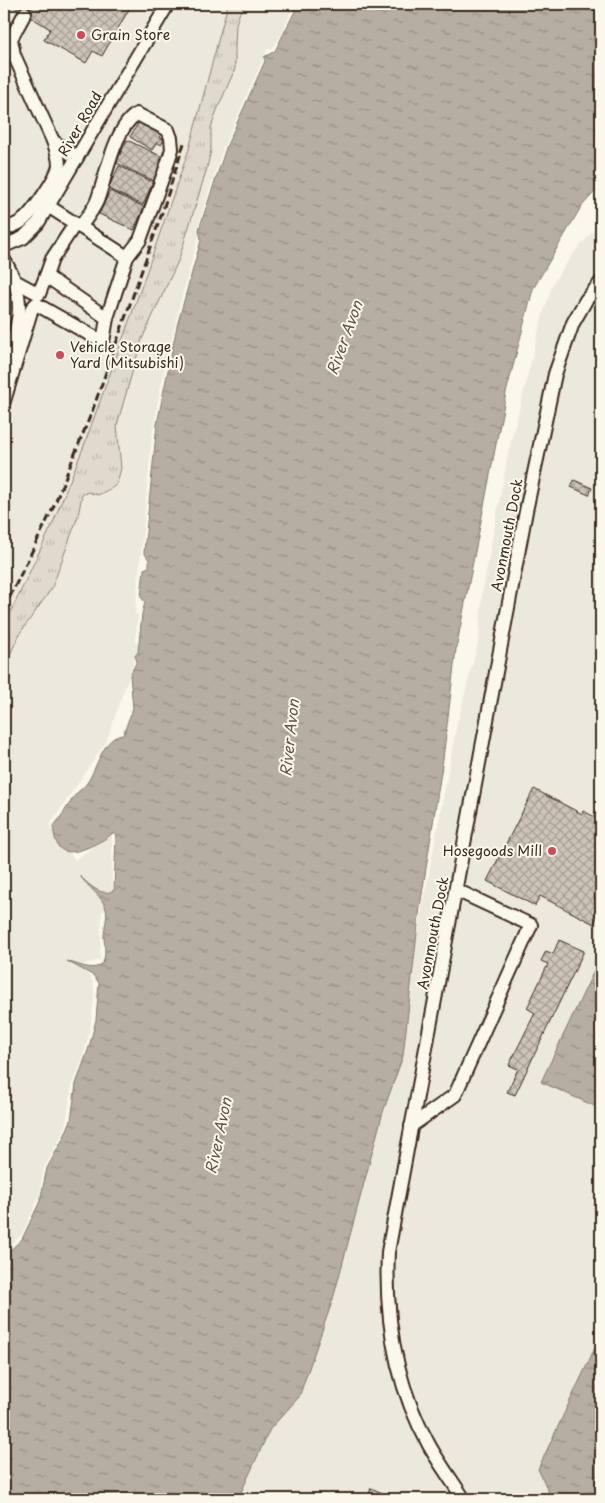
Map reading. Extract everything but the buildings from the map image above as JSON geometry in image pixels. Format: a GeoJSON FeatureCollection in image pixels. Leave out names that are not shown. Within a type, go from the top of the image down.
{"type":"FeatureCollection","features":[{"type":"Feature","properties":{"kind":"lane","name":"River Road"},"geometry":{"type":"LineString","coordinates":[[4,246],[18,241],[31,231],[48,206],[168,4]]}},
{"type":"Feature","properties":{"kind":"lane"},"geometry":{"type":"LineString","coordinates":[[4,229],[22,221],[33,211],[59,167],[53,141],[12,49],[11,39],[25,13]]}},
{"type":"Feature","properties":{"kind":"lane"},"geometry":{"type":"LineString","coordinates":[[4,401],[32,308],[36,304],[103,342],[107,318],[127,257],[140,240],[172,149],[168,130],[138,114],[131,117],[114,145],[107,174],[96,203],[52,259],[40,294],[13,280]]}},
{"type":"Feature","properties":{"kind":"lane"},"geometry":{"type":"LineString","coordinates":[[53,141],[77,158]]}},
{"type":"Feature","properties":{"kind":"lane"},"geometry":{"type":"LineString","coordinates":[[48,206],[127,257]]}},
{"type":"Feature","properties":{"kind":"lane"},"geometry":{"type":"LineString","coordinates":[[4,260],[10,270],[18,296],[20,313],[4,369]]}},
{"type":"Feature","properties":{"kind":"lane"},"geometry":{"type":"LineString","coordinates":[[46,276],[107,318]]}},
{"type":"Feature","properties":{"kind":"lane","name":"Avonmouth Dock"},"geometry":{"type":"LineString","coordinates":[[464,1499],[421,1430],[402,1381],[392,1336],[387,1286],[388,1252],[526,511],[555,374],[573,323],[586,300],[601,282]]}},
{"type":"Feature","properties":{"kind":"lane"},"geometry":{"type":"LineString","coordinates":[[411,1126],[455,1095],[531,925],[456,890]]}},
{"type":"Feature","properties":{"kind":"shaded area"},"geometry":{"type":"Polygon","coordinates":[[[4,4],[297,4],[272,50],[268,48],[223,148],[197,229],[200,231],[179,307],[159,395],[152,437],[135,614],[138,615],[135,642],[140,644],[106,742],[49,826],[75,860],[110,835],[112,837],[112,910],[102,911],[100,960],[79,966],[91,978],[94,986],[94,999],[90,1031],[72,1086],[66,1122],[61,1136],[43,1170],[40,1195],[22,1234],[4,1253],[4,4]]]}},
{"type":"Feature","properties":{"kind":"shaded area"},"geometry":{"type":"Polygon","coordinates":[[[601,222],[601,1499],[227,1499],[392,1070],[457,724],[479,639],[482,594],[508,454],[543,314],[553,283],[572,255],[601,222]]]}},
{"type":"Feature","properties":{"kind":"green space"},"geometry":{"type":"Polygon","coordinates":[[[228,4],[247,4],[240,12],[236,24],[235,69],[211,128],[211,150],[207,168],[179,259],[142,339],[117,425],[121,468],[117,484],[98,495],[88,492],[82,495],[78,516],[52,588],[20,633],[8,659],[4,688],[4,626],[52,525],[83,448],[140,291],[189,149],[228,4]]]}},
{"type":"Feature","properties":{"kind":"water","name":"River Avon"},"geometry":{"type":"Polygon","coordinates":[[[288,4],[601,4],[601,185],[581,207],[533,289],[506,393],[456,649],[443,759],[420,907],[403,1056],[383,1112],[333,1299],[299,1397],[270,1429],[238,1499],[4,1499],[4,1256],[22,1239],[40,1201],[47,1168],[71,1120],[76,1084],[96,1020],[99,983],[94,976],[67,961],[88,967],[98,966],[102,964],[105,953],[105,905],[80,876],[100,891],[109,892],[114,890],[116,835],[113,833],[94,845],[70,852],[64,851],[59,847],[53,827],[76,794],[91,777],[105,747],[116,737],[123,735],[133,708],[130,675],[137,661],[135,656],[138,652],[145,602],[141,597],[144,569],[149,567],[149,560],[144,552],[157,424],[177,326],[201,240],[199,229],[227,145],[265,61],[264,57],[275,51],[295,11],[288,4]]]}},
{"type":"Feature","properties":{"kind":"water"},"geometry":{"type":"Polygon","coordinates":[[[601,956],[601,1109],[541,1082],[601,956]]]}},
{"type":"Feature","properties":{"kind":"water"},"geometry":{"type":"Polygon","coordinates":[[[601,1335],[601,1499],[552,1499],[538,1469],[601,1335]]]}},
{"type":"Feature","properties":{"kind":"railway"},"geometry":{"type":"LineString","coordinates":[[4,609],[53,508],[93,409],[161,216],[185,140]]}},
{"type":"Feature","properties":{"kind":"place","name":"Grain Store"},"geometry":{"type":"Point","coordinates":[81,35]}},
{"type":"Feature","properties":{"kind":"place","name":"Vehicle Storage Yard (Mitsubishi)"},"geometry":{"type":"Point","coordinates":[60,355]}},
{"type":"Feature","properties":{"kind":"place","name":"Hosegoods Mill"},"geometry":{"type":"Point","coordinates":[552,851]}}]}
